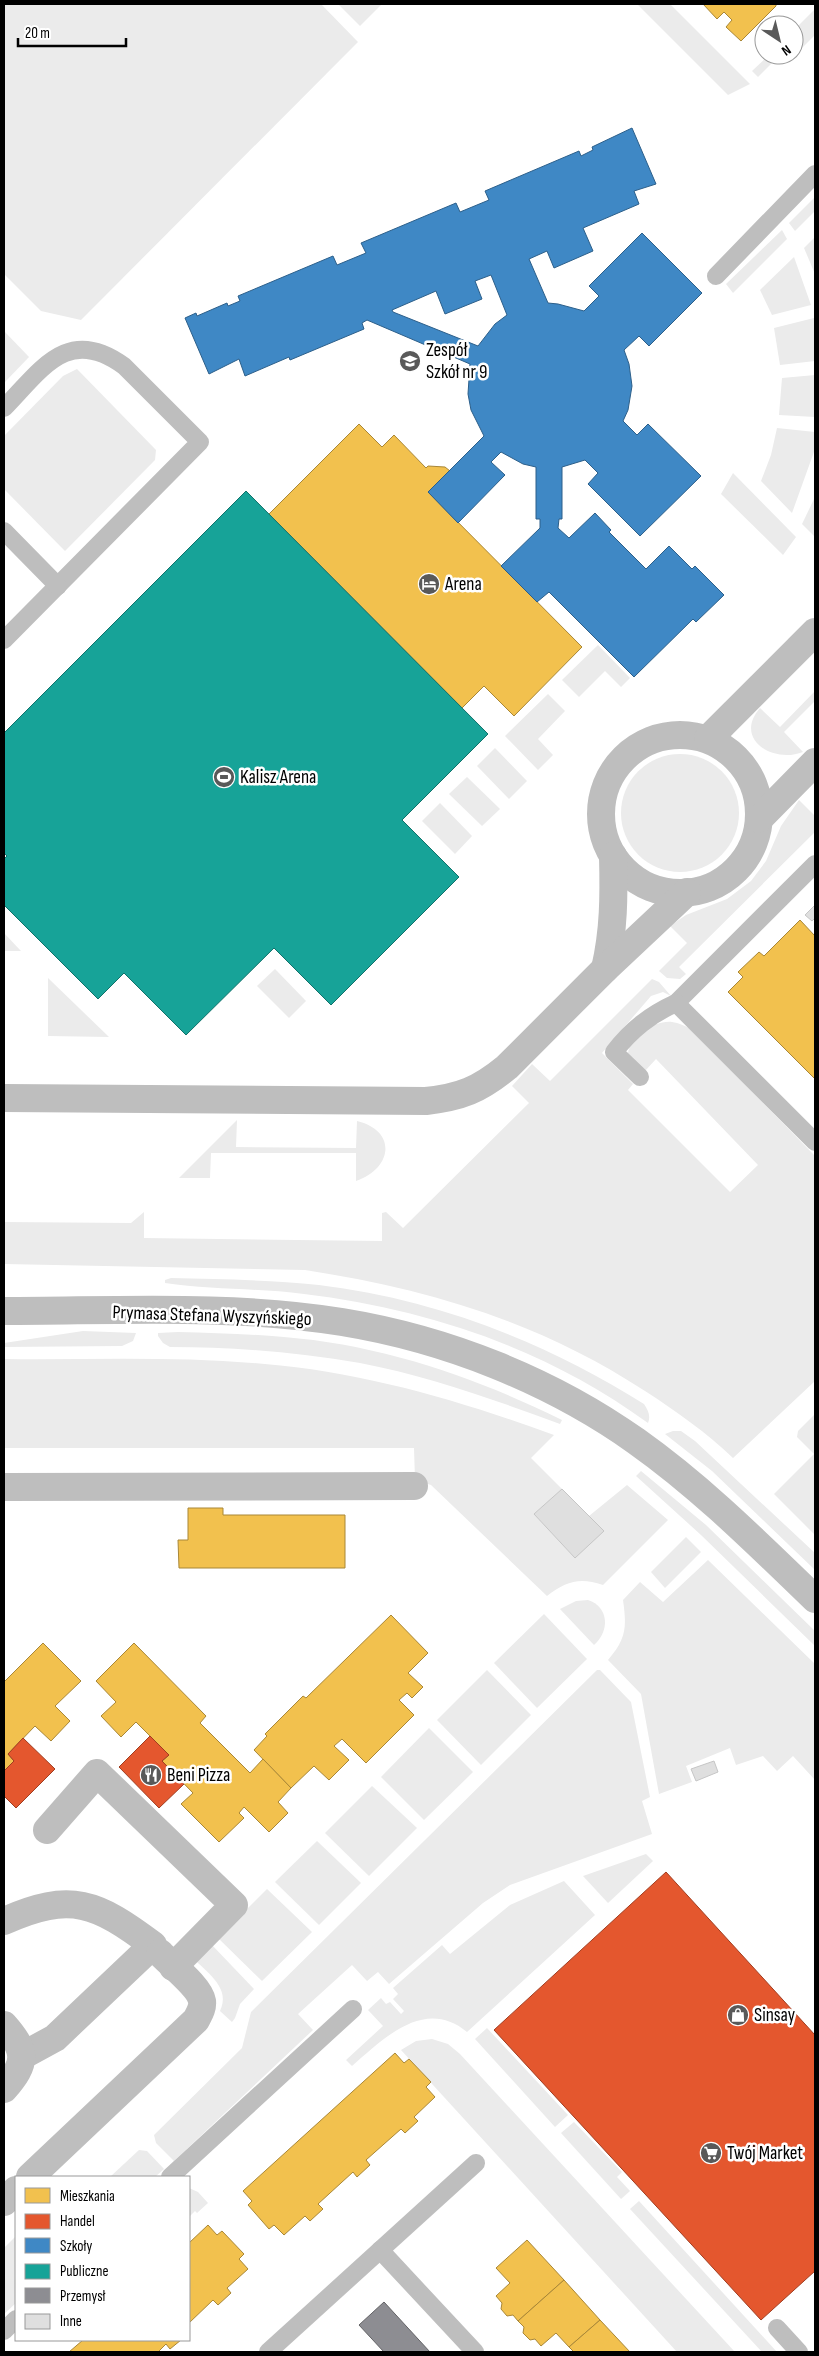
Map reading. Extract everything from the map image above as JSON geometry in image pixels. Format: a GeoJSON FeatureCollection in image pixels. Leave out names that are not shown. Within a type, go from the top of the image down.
{"type":"FeatureCollection","features":[{"type":"Feature","properties":{"kind":"street"},"geometry":{"type":"LineString","coordinates":[[708,739],[815,632]]}},
{"type":"Feature","properties":{"kind":"street"},"geometry":{"type":"LineString","coordinates":[[686,735],[708,739],[726,749],[741,762],[752,779],[758,799],[759,819],[754,841],[744,860],[734,871],[709,887],[687,892],[665,891],[645,885],[627,872],[613,856],[604,836],[600,814],[604,793],[612,772],[626,756],[644,743],[665,736],[686,735]]}},
{"type":"Feature","properties":{"kind":"street"},"geometry":{"type":"LineString","coordinates":[[759,819],[815,762]]}},
{"type":"Feature","properties":{"kind":"street"},"geometry":{"type":"LineString","coordinates":[[605,969],[612,941],[614,912],[613,856]]}},
{"type":"Feature","properties":{"kind":"street"},"geometry":{"type":"LineString","coordinates":[[4,1098],[416,1101],[450,1099],[472,1092],[489,1082],[507,1067],[605,969],[687,892]]}},
{"type":"Feature","properties":{"kind":"street","name":"Prymasa Stefana Wyszyńskiego"},"geometry":{"type":"LineString","coordinates":[[4,1311],[215,1312],[288,1316],[370,1328],[470,1356],[552,1391],[579,1405],[635,1440],[691,1483],[759,1544],[815,1599]]}},
{"type":"Feature","properties":{"kind":"street"},"geometry":{"type":"LineString","coordinates":[[4,1487],[414,1486]]}},
{"type":"Feature","properties":{"kind":"street"},"geometry":{"type":"LineString","coordinates":[[47,1830],[97,1773],[234,1904],[173,1967]]}},
{"type":"Feature","properties":{"kind":"street"},"geometry":{"type":"LineString","coordinates":[[4,1920],[33,1909],[48,1906],[67,1904],[86,1906],[118,1920],[152,1945],[199,1992],[202,2002],[201,2011],[196,2020],[31,2176]]}},
{"type":"Feature","properties":{"kind":"street"},"geometry":{"type":"LineString","coordinates":[[22,2056],[55,2038],[152,1945]]}},
{"type":"Feature","properties":{"kind":"street"},"geometry":{"type":"LineString","coordinates":[[4,2025],[19,2044],[22,2056],[21,2066],[4,2089]]}},
{"type":"Feature","properties":{"kind":"street"},"geometry":{"type":"LineString","coordinates":[[4,2202],[15,2191]]}},
{"type":"Feature","properties":{"kind":"lane"},"geometry":{"type":"LineString","coordinates":[[716,276],[815,174]]}},
{"type":"Feature","properties":{"kind":"lane"},"geometry":{"type":"LineString","coordinates":[[4,408],[48,363],[62,354],[79,348],[95,349],[110,356],[124,366],[200,442],[4,640]]}},
{"type":"Feature","properties":{"kind":"lane"},"geometry":{"type":"LineString","coordinates":[[4,531],[58,586]]}},
{"type":"Feature","properties":{"kind":"lane"},"geometry":{"type":"LineString","coordinates":[[640,1077],[614,1052],[631,1031],[644,1020],[676,1003],[815,864]]}},
{"type":"Feature","properties":{"kind":"lane"},"geometry":{"type":"LineString","coordinates":[[676,1003],[815,1142]]}},
{"type":"Feature","properties":{"kind":"lane"},"geometry":{"type":"LineString","coordinates":[[171,2176],[353,2009]]}},
{"type":"Feature","properties":{"kind":"lane"},"geometry":{"type":"LineString","coordinates":[[268,2352],[476,2163]]}},
{"type":"Feature","properties":{"kind":"lane"},"geometry":{"type":"LineString","coordinates":[[380,2250],[475,2352]]}},
{"type":"Feature","properties":{"kind":"lane"},"geometry":{"type":"LineString","coordinates":[[4,2331],[15,2320]]}},
{"type":"Feature","properties":{"kind":"lane"},"geometry":{"type":"LineString","coordinates":[[777,2328],[799,2352]]}},
{"type":"Feature","properties":{"kind":"shaded area"},"geometry":{"type":"Polygon","coordinates":[[[4,4],[321,4],[358,42],[81,320],[41,311],[4,274],[4,4]]]}},
{"type":"Feature","properties":{"kind":"shaded area"},"geometry":{"type":"Polygon","coordinates":[[[338,4],[382,4],[360,26],[338,4]]]}},
{"type":"Feature","properties":{"kind":"shaded area"},"geometry":{"type":"Polygon","coordinates":[[[637,4],[670,4],[750,84],[728,95],[637,4]]]}},
{"type":"Feature","properties":{"kind":"shaded area"},"geometry":{"type":"Polygon","coordinates":[[[815,9],[815,35],[804,46],[804,20],[815,9]]]}},
{"type":"Feature","properties":{"kind":"shaded area"},"geometry":{"type":"Polygon","coordinates":[[[758,65],[770,65],[758,77],[752,71],[758,65]]]}},
{"type":"Feature","properties":{"kind":"shaded area"},"geometry":{"type":"Polygon","coordinates":[[[815,197],[815,211],[795,231],[789,223],[815,197]]]}},
{"type":"Feature","properties":{"kind":"shaded area"},"geometry":{"type":"Polygon","coordinates":[[[782,230],[787,239],[733,293],[726,284],[782,230]]]}},
{"type":"Feature","properties":{"kind":"shaded area"},"geometry":{"type":"Polygon","coordinates":[[[815,237],[815,274],[804,248],[815,237]]]}},
{"type":"Feature","properties":{"kind":"shaded area"},"geometry":{"type":"Polygon","coordinates":[[[794,257],[811,305],[772,315],[760,290],[794,257]]]}},
{"type":"Feature","properties":{"kind":"shaded area"},"geometry":{"type":"Polygon","coordinates":[[[814,318],[815,361],[780,365],[774,328],[814,318]]]}},
{"type":"Feature","properties":{"kind":"shaded area"},"geometry":{"type":"Polygon","coordinates":[[[4,331],[29,357],[4,383],[4,331]]]}},
{"type":"Feature","properties":{"kind":"shaded area"},"geometry":{"type":"Polygon","coordinates":[[[77,369],[156,450],[155,460],[65,551],[4,489],[4,436],[63,376],[77,369]]]}},
{"type":"Feature","properties":{"kind":"shaded area"},"geometry":{"type":"Polygon","coordinates":[[[815,375],[815,417],[779,415],[782,378],[815,375]]]}},
{"type":"Feature","properties":{"kind":"shaded area"},"geometry":{"type":"Polygon","coordinates":[[[777,428],[815,432],[815,449],[792,513],[761,481],[771,455],[777,428]]]}},
{"type":"Feature","properties":{"kind":"shaded area"},"geometry":{"type":"Polygon","coordinates":[[[733,473],[796,537],[783,555],[721,494],[733,473]]]}},
{"type":"Feature","properties":{"kind":"shaded area"},"geometry":{"type":"Polygon","coordinates":[[[815,497],[815,537],[802,524],[815,497]]]}},
{"type":"Feature","properties":{"kind":"shaded area"},"geometry":{"type":"Polygon","coordinates":[[[598,645],[630,678],[621,687],[605,671],[579,697],[562,680],[598,645]]]}},
{"type":"Feature","properties":{"kind":"shaded area"},"geometry":{"type":"Polygon","coordinates":[[[815,691],[815,701],[784,732],[803,752],[780,755],[769,752],[760,746],[754,739],[751,730],[753,719],[760,708],[780,727],[815,691]]]}},
{"type":"Feature","properties":{"kind":"shaded area"},"geometry":{"type":"Polygon","coordinates":[[[548,694],[565,711],[538,739],[553,755],[538,770],[505,736],[548,694]]]}},
{"type":"Feature","properties":{"kind":"shaded area"},"geometry":{"type":"Polygon","coordinates":[[[495,748],[527,781],[509,799],[477,766],[495,748]]]}},
{"type":"Feature","properties":{"kind":"shaded area"},"geometry":{"type":"Polygon","coordinates":[[[680,754],[702,759],[722,771],[734,791],[739,813],[734,835],[722,855],[702,867],[680,872],[658,867],[638,855],[626,835],[621,813],[626,791],[638,771],[658,759],[680,754]]]}},
{"type":"Feature","properties":{"kind":"shaded area"},"geometry":{"type":"Polygon","coordinates":[[[467,777],[500,809],[482,826],[449,794],[467,777]]]}},
{"type":"Feature","properties":{"kind":"shaded area"},"geometry":{"type":"Polygon","coordinates":[[[799,800],[815,816],[815,832],[679,967],[686,974],[680,979],[667,978],[659,971],[687,943],[670,926],[686,915],[727,899],[751,881],[766,861],[781,826],[799,800]]]}},
{"type":"Feature","properties":{"kind":"shaded area"},"geometry":{"type":"Polygon","coordinates":[[[440,803],[472,836],[455,854],[422,821],[440,803]]]}},
{"type":"Feature","properties":{"kind":"shaded area"},"geometry":{"type":"Polygon","coordinates":[[[4,933],[21,951],[4,951],[4,933]]]}},
{"type":"Feature","properties":{"kind":"shaded area"},"geometry":{"type":"Polygon","coordinates":[[[275,969],[306,1001],[289,1018],[257,986],[275,969]]]}},
{"type":"Feature","properties":{"kind":"shaded area"},"geometry":{"type":"Polygon","coordinates":[[[48,978],[109,1037],[48,1036],[48,978]]]}},
{"type":"Feature","properties":{"kind":"shaded area"},"geometry":{"type":"Polygon","coordinates":[[[652,979],[659,982],[671,996],[663,992],[651,996],[602,1053],[633,1084],[628,1090],[730,1192],[758,1165],[656,1059],[645,1071],[628,1053],[639,1035],[651,1026],[665,1022],[680,1024],[691,1029],[815,1156],[815,1381],[733,1458],[680,1414],[605,1367],[524,1327],[439,1298],[396,1287],[305,1270],[4,1264],[4,1222],[131,1223],[144,1212],[144,1238],[382,1241],[382,1213],[386,1212],[403,1228],[529,1103],[512,1086],[532,1064],[550,1081],[652,979]]]}},
{"type":"Feature","properties":{"kind":"shaded area"},"geometry":{"type":"Polygon","coordinates":[[[237,1120],[236,1147],[356,1148],[357,1121],[370,1126],[379,1133],[384,1141],[383,1159],[377,1168],[356,1181],[356,1153],[211,1153],[210,1178],[179,1178],[237,1120]]]}},
{"type":"Feature","properties":{"kind":"shaded area"},"geometry":{"type":"Polygon","coordinates":[[[171,1278],[319,1285],[405,1301],[447,1312],[488,1326],[568,1361],[644,1404],[649,1413],[649,1420],[648,1423],[609,1397],[569,1374],[527,1354],[485,1336],[441,1322],[396,1310],[304,1294],[165,1283],[165,1280],[171,1278]]]}},
{"type":"Feature","properties":{"kind":"shaded area"},"geometry":{"type":"Polygon","coordinates":[[[83,1331],[136,1333],[133,1341],[122,1346],[4,1347],[4,1343],[83,1331]]]}},
{"type":"Feature","properties":{"kind":"shaded area"},"geometry":{"type":"Polygon","coordinates":[[[178,1332],[284,1337],[357,1347],[392,1355],[427,1365],[496,1390],[562,1420],[560,1424],[436,1382],[385,1368],[313,1356],[265,1351],[170,1347],[163,1343],[158,1336],[158,1333],[178,1332]]]}},
{"type":"Feature","properties":{"kind":"shaded area"},"geometry":{"type":"Polygon","coordinates":[[[4,1359],[167,1359],[232,1362],[302,1368],[375,1381],[448,1400],[554,1435],[531,1458],[562,1489],[534,1514],[574,1557],[604,1531],[589,1516],[627,1485],[668,1520],[603,1585],[587,1581],[574,1582],[561,1587],[547,1596],[431,1485],[415,1480],[414,1448],[4,1448],[4,1359]]]}},
{"type":"Feature","properties":{"kind":"shaded area"},"geometry":{"type":"Polygon","coordinates":[[[815,1414],[815,1535],[774,1494],[814,1454],[797,1437],[798,1431],[815,1414]]]}},
{"type":"Feature","properties":{"kind":"shaded area"},"geometry":{"type":"Polygon","coordinates":[[[681,1431],[695,1441],[815,1553],[815,1570],[712,1471],[665,1434],[681,1431]]]}},
{"type":"Feature","properties":{"kind":"shaded area"},"geometry":{"type":"Polygon","coordinates":[[[641,1471],[706,1525],[815,1631],[815,1646],[701,1535],[636,1476],[641,1471]]]}},
{"type":"Feature","properties":{"kind":"shaded area"},"geometry":{"type":"Polygon","coordinates":[[[686,1537],[701,1552],[665,1588],[651,1572],[686,1537]]]}},
{"type":"Feature","properties":{"kind":"shaded area"},"geometry":{"type":"Polygon","coordinates":[[[708,1560],[815,1664],[815,1780],[793,1756],[777,1771],[763,1756],[736,1765],[730,1748],[686,1766],[692,1782],[659,1794],[641,1694],[608,1660],[619,1646],[624,1633],[623,1600],[640,1582],[663,1602],[708,1560]]]}},
{"type":"Feature","properties":{"kind":"shaded area"},"geometry":{"type":"Polygon","coordinates":[[[588,1600],[600,1608],[605,1620],[603,1633],[594,1645],[560,1609],[576,1601],[588,1600]]]}},
{"type":"Feature","properties":{"kind":"shaded area"},"geometry":{"type":"Polygon","coordinates":[[[544,1614],[587,1659],[537,1708],[494,1663],[544,1614]]]}},
{"type":"Feature","properties":{"kind":"shaded area"},"geometry":{"type":"Polygon","coordinates":[[[487,1670],[531,1715],[481,1765],[437,1720],[487,1670]]]}},
{"type":"Feature","properties":{"kind":"shaded area"},"geometry":{"type":"Polygon","coordinates":[[[597,1670],[600,1670],[631,1702],[650,1797],[642,1801],[652,1834],[510,1885],[483,1903],[389,1984],[378,1972],[367,1981],[352,1965],[298,2014],[313,2030],[174,2161],[156,2143],[154,2135],[242,2048],[251,2012],[597,1670]]]}},
{"type":"Feature","properties":{"kind":"shaded area"},"geometry":{"type":"Polygon","coordinates":[[[429,1728],[473,1772],[424,1820],[381,1777],[429,1728]]]}},
{"type":"Feature","properties":{"kind":"shaded area"},"geometry":{"type":"Polygon","coordinates":[[[372,1786],[417,1828],[369,1876],[325,1833],[372,1786]]]}},
{"type":"Feature","properties":{"kind":"shaded area"},"geometry":{"type":"Polygon","coordinates":[[[317,1841],[361,1883],[319,1925],[275,1882],[317,1841]]]}},
{"type":"Feature","properties":{"kind":"shaded area"},"geometry":{"type":"Polygon","coordinates":[[[646,1854],[653,1861],[608,1903],[583,1876],[646,1854]]]}},
{"type":"Feature","properties":{"kind":"shaded area"},"geometry":{"type":"Polygon","coordinates":[[[564,1881],[595,1915],[467,2032],[451,2022],[436,2019],[421,2020],[406,2025],[391,2034],[352,2066],[346,2060],[383,2026],[368,2010],[381,1998],[386,2004],[390,2002],[401,2014],[404,2011],[393,1999],[398,1994],[393,1988],[442,1945],[450,1954],[510,1905],[564,1881]]]}},
{"type":"Feature","properties":{"kind":"shaded area"},"geometry":{"type":"Polygon","coordinates":[[[267,1889],[312,1932],[262,1981],[218,1938],[267,1889]]]}},
{"type":"Feature","properties":{"kind":"shaded area"},"geometry":{"type":"Polygon","coordinates":[[[211,1944],[254,1989],[240,2004],[232,2022],[220,2011],[223,1996],[217,1982],[195,1960],[211,1944]]]}},
{"type":"Feature","properties":{"kind":"shaded area"},"geometry":{"type":"Polygon","coordinates":[[[487,2028],[568,2115],[555,2127],[475,2039],[487,2028]]]}},
{"type":"Feature","properties":{"kind":"shaded area"},"geometry":{"type":"Polygon","coordinates":[[[432,2039],[448,2044],[460,2054],[735,2352],[677,2352],[401,2050],[416,2041],[432,2039]]]}},
{"type":"Feature","properties":{"kind":"shaded area"},"geometry":{"type":"Polygon","coordinates":[[[574,2122],[622,2172],[617,2177],[630,2191],[621,2199],[561,2133],[574,2122]]]}},
{"type":"Feature","properties":{"kind":"shaded area"},"geometry":{"type":"Polygon","coordinates":[[[139,2150],[147,2151],[164,2169],[156,2176],[111,2176],[139,2150]]]}},
{"type":"Feature","properties":{"kind":"shaded area"},"geometry":{"type":"Polygon","coordinates":[[[190,2188],[198,2192],[208,2203],[197,2213],[195,2211],[190,2216],[190,2188]]]}},
{"type":"Feature","properties":{"kind":"shaded area"},"geometry":{"type":"Polygon","coordinates":[[[639,2201],[777,2352],[762,2352],[630,2209],[639,2201]]]}},
{"type":"Feature","properties":{"kind":"shaded area"},"geometry":{"type":"Polygon","coordinates":[[[15,2237],[15,2304],[4,2314],[4,2248],[15,2237]]]}},
{"type":"Feature","properties":{"kind":"building: Mieszkania"},"geometry":{"type":"Polygon","coordinates":[[[703,4],[776,4],[767,15],[754,15],[754,28],[741,41],[726,27],[732,20],[724,12],[717,19],[703,4]]]}},
{"type":"Feature","properties":{"kind":"building: Mieszkania","name":"Arena"},"geometry":{"type":"Polygon","coordinates":[[[359,424],[382,447],[394,435],[426,468],[428,466],[445,467],[450,471],[428,492],[582,647],[514,716],[484,686],[462,708],[269,514],[359,424]]]}},
{"type":"Feature","properties":{"kind":"building: Mieszkania"},"geometry":{"type":"Polygon","coordinates":[[[800,920],[815,936],[815,1079],[728,992],[743,977],[738,972],[759,952],[764,956],[800,920]]]}},
{"type":"Feature","properties":{"kind":"building: Mieszkania"},"geometry":{"type":"Polygon","coordinates":[[[188,1508],[223,1508],[223,1515],[345,1515],[345,1568],[179,1568],[178,1540],[188,1540],[188,1508]]]}},
{"type":"Feature","properties":{"kind":"building: Mieszkania"},"geometry":{"type":"Polygon","coordinates":[[[391,1615],[428,1653],[408,1673],[423,1687],[412,1698],[407,1693],[399,1700],[414,1715],[366,1763],[342,1739],[334,1746],[349,1760],[329,1780],[314,1766],[291,1788],[254,1750],[267,1736],[265,1734],[303,1696],[306,1698],[391,1615]]]}},
{"type":"Feature","properties":{"kind":"building: Mieszkania"},"geometry":{"type":"Polygon","coordinates":[[[43,1643],[81,1681],[55,1706],[70,1721],[51,1741],[35,1726],[8,1754],[14,1761],[4,1771],[4,1682],[43,1643]]]}},
{"type":"Feature","properties":{"kind":"building: Mieszkania"},"geometry":{"type":"Polygon","coordinates":[[[134,1643],[206,1716],[200,1723],[250,1773],[263,1759],[291,1788],[278,1802],[288,1813],[269,1832],[244,1807],[239,1813],[244,1818],[219,1842],[181,1804],[193,1793],[162,1761],[169,1755],[136,1722],[121,1737],[101,1716],[116,1702],[96,1681],[134,1643]]]}},
{"type":"Feature","properties":{"kind":"building: Mieszkania"},"geometry":{"type":"Polygon","coordinates":[[[395,2053],[404,2063],[409,2059],[431,2082],[426,2087],[435,2097],[414,2117],[418,2121],[405,2133],[401,2129],[366,2160],[370,2165],[357,2177],[353,2172],[318,2204],[323,2209],[310,2221],[305,2216],[284,2235],[274,2225],[269,2229],[248,2205],[252,2201],[243,2191],[395,2053]]]}},
{"type":"Feature","properties":{"kind":"building: Mieszkania"},"geometry":{"type":"Polygon","coordinates":[[[208,2225],[217,2235],[222,2231],[244,2254],[239,2259],[248,2269],[227,2288],[231,2293],[218,2305],[213,2300],[190,2322],[190,2242],[208,2225]]]}},
{"type":"Feature","properties":{"kind":"building: Mieszkania"},"geometry":{"type":"Polygon","coordinates":[[[527,2240],[564,2280],[518,2321],[513,2315],[507,2316],[501,2309],[502,2303],[496,2296],[510,2283],[496,2268],[527,2240]]]}},
{"type":"Feature","properties":{"kind":"building: Mieszkania"},"geometry":{"type":"Polygon","coordinates":[[[564,2280],[600,2320],[569,2347],[556,2333],[541,2346],[535,2339],[530,2340],[523,2333],[524,2327],[518,2321],[564,2280]]]}},
{"type":"Feature","properties":{"kind":"building: Mieszkania"},"geometry":{"type":"Polygon","coordinates":[[[600,2320],[630,2352],[574,2352],[569,2347],[600,2320]]]}},
{"type":"Feature","properties":{"kind":"building: Mieszkania"},"geometry":{"type":"Polygon","coordinates":[[[82,2341],[180,2341],[170,2349],[166,2344],[158,2352],[69,2352],[82,2341]]]}},
{"type":"Feature","properties":{"kind":"building: Handel","name":"Beni Pizza"},"geometry":{"type":"Polygon","coordinates":[[[150,1736],[169,1755],[162,1761],[184,1784],[159,1808],[119,1767],[150,1736]]]}},
{"type":"Feature","properties":{"kind":"building: Handel"},"geometry":{"type":"Polygon","coordinates":[[[23,1738],[55,1769],[16,1808],[4,1796],[4,1771],[14,1761],[8,1754],[23,1738]]]}},
{"type":"Feature","properties":{"kind":"building: Handel","name":"Twój Market"},"geometry":{"type":"Polygon","coordinates":[[[666,1872],[815,2035],[815,2271],[761,2320],[494,2030],[666,1872]]]}},
{"type":"Feature","properties":{"kind":"building: Szkoły"},"geometry":{"type":"Polygon","coordinates":[[[632,128],[656,184],[634,191],[639,204],[583,228],[593,251],[554,268],[547,251],[529,259],[548,303],[584,311],[599,296],[589,286],[642,233],[702,293],[649,346],[639,336],[624,350],[629,364],[632,386],[628,410],[623,421],[637,435],[648,424],[701,476],[640,536],[588,484],[598,473],[585,460],[562,467],[562,519],[559,519],[558,528],[569,538],[595,513],[611,530],[609,532],[646,569],[669,546],[692,569],[695,566],[724,595],[696,622],[693,619],[634,677],[549,592],[537,602],[501,566],[540,528],[540,519],[536,519],[536,467],[523,464],[501,452],[491,462],[505,475],[458,523],[428,492],[484,436],[471,410],[468,394],[470,364],[367,320],[362,323],[364,329],[290,360],[289,357],[245,376],[239,359],[209,374],[185,318],[196,313],[197,316],[227,303],[228,306],[240,301],[238,296],[333,256],[337,265],[366,253],[361,243],[456,203],[460,212],[489,200],[485,191],[579,151],[581,156],[593,150],[592,147],[632,128]],[[491,275],[475,281],[482,299],[445,314],[436,291],[392,310],[478,346],[495,324],[507,315],[491,275]]]}},
{"type":"Feature","properties":{"kind":"building: Publiczne","name":"Kalisz Arena"},"geometry":{"type":"Polygon","coordinates":[[[246,491],[488,734],[402,820],[459,877],[331,1005],[274,948],[186,1035],[124,973],[98,999],[4,905],[4,859],[7,856],[4,853],[4,733],[246,491]]]}},
{"type":"Feature","properties":{"kind":"building: Przemysł"},"geometry":{"type":"Polygon","coordinates":[[[384,2302],[430,2352],[384,2352],[359,2325],[384,2302]]]}},
{"type":"Feature","properties":{"kind":"building: Inne"},"geometry":{"type":"Polygon","coordinates":[[[815,905],[815,918],[812,921],[805,915],[815,905]]]}},
{"type":"Feature","properties":{"kind":"building: Inne"},"geometry":{"type":"Polygon","coordinates":[[[562,1489],[604,1531],[575,1558],[534,1514],[562,1489]]]}},
{"type":"Feature","properties":{"kind":"building: Inne"},"geometry":{"type":"Polygon","coordinates":[[[714,1761],[718,1772],[696,1781],[691,1769],[714,1761]]]}},
{"type":"Feature","properties":{"kind":"place","name":"Zespół Szkół nr 9"},"geometry":{"type":"Point","coordinates":[410,361]}},
{"type":"Feature","properties":{"kind":"place","name":"Arena"},"geometry":{"type":"Point","coordinates":[429,584]}},
{"type":"Feature","properties":{"kind":"place","name":"Kalisz Arena"},"geometry":{"type":"Point","coordinates":[224,777]}},
{"type":"Feature","properties":{"kind":"place","name":"Beni Pizza"},"geometry":{"type":"Point","coordinates":[151,1775]}},
{"type":"Feature","properties":{"kind":"place","name":"Sinsay"},"geometry":{"type":"Point","coordinates":[738,2015]}},
{"type":"Feature","properties":{"kind":"place","name":"Twój Market"},"geometry":{"type":"Point","coordinates":[711,2153]}}]}
